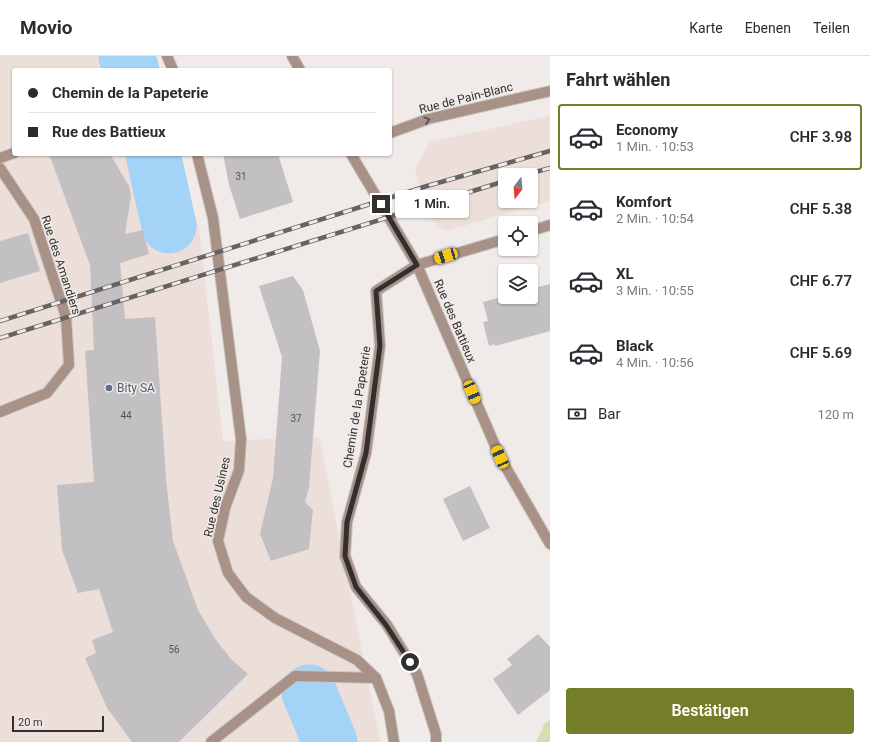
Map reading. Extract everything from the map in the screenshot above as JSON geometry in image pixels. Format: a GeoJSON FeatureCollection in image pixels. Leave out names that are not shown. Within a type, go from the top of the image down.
{"type":"FeatureCollection","features":[{"type":"Feature","properties":{"kind":"street"},"geometry":{"type":"LineString","coordinates":[[167,56],[172,68]]}},
{"type":"Feature","properties":{"kind":"street"},"geometry":{"type":"LineString","coordinates":[[292,56],[299,68]]}},
{"type":"Feature","properties":{"kind":"street","name":"Rue de Pain-Blanc"},"geometry":{"type":"LineString","coordinates":[[392,131],[428,119],[550,91]]}},
{"type":"Feature","properties":{"kind":"street"},"geometry":{"type":"LineString","coordinates":[[0,158],[12,153]]}},
{"type":"Feature","properties":{"kind":"street","name":"Rue des Usines"},"geometry":{"type":"LineString","coordinates":[[198,156],[213,218],[241,439],[239,470],[225,508],[218,541],[228,573],[246,597],[274,618],[357,660],[376,678],[389,711],[394,742]]}},
{"type":"Feature","properties":{"kind":"street","name":"Rue des Battieux"},"geometry":{"type":"LineString","coordinates":[[352,156],[417,265],[500,457],[550,544]]}},
{"type":"Feature","properties":{"kind":"street","name":"Rue des Amandiers"},"geometry":{"type":"LineString","coordinates":[[0,168],[34,219],[66,317],[69,364],[47,393],[0,412]]}},
{"type":"Feature","properties":{"kind":"street"},"geometry":{"type":"LineString","coordinates":[[538,229],[550,225]]}},
{"type":"Feature","properties":{"kind":"street"},"geometry":{"type":"LineString","coordinates":[[417,265],[498,241]]}},
{"type":"Feature","properties":{"kind":"street","name":"Chemin de la Papeterie"},"geometry":{"type":"LineString","coordinates":[[417,265],[376,291],[380,346],[366,453],[347,522],[345,556],[356,587],[386,625],[417,674],[436,734],[436,742]]}},
{"type":"Feature","properties":{"kind":"street"},"geometry":{"type":"LineString","coordinates":[[211,742],[295,676],[376,678]]}},
{"type":"Feature","properties":{"kind":"shaded area"},"geometry":{"type":"Polygon","coordinates":[[[0,56],[148,56],[152,68],[12,68],[12,156],[178,156],[199,229],[223,441],[319,437],[380,742],[0,742],[0,56]]]}},
{"type":"Feature","properties":{"kind":"shaded area"},"geometry":{"type":"Polygon","coordinates":[[[550,116],[550,201],[538,204],[538,168],[498,168],[498,208],[526,208],[445,231],[429,218],[415,169],[430,142],[550,116]]]}},
{"type":"Feature","properties":{"kind":"green space"},"geometry":{"type":"Polygon","coordinates":[[[550,720],[550,742],[536,742],[545,723],[550,720]]]}},
{"type":"Feature","properties":{"kind":"building"},"geometry":{"type":"Polygon","coordinates":[[[50,156],[111,156],[129,186],[131,196],[125,234],[143,230],[149,254],[120,263],[125,319],[155,317],[166,479],[173,541],[198,610],[216,640],[231,659],[248,674],[179,742],[132,742],[107,708],[85,658],[96,653],[92,640],[113,632],[99,589],[78,593],[62,550],[57,485],[94,482],[85,351],[94,350],[90,265],[50,156]]]}},
{"type":"Feature","properties":{"kind":"building"},"geometry":{"type":"Polygon","coordinates":[[[223,156],[279,156],[293,202],[240,219],[229,185],[223,156]]]}},
{"type":"Feature","properties":{"kind":"building"},"geometry":{"type":"Polygon","coordinates":[[[28,233],[40,271],[0,283],[0,241],[28,233]]]}},
{"type":"Feature","properties":{"kind":"building"},"geometry":{"type":"Polygon","coordinates":[[[293,276],[303,290],[320,351],[309,487],[305,502],[313,510],[309,549],[271,561],[260,534],[273,478],[282,357],[259,286],[293,276]]]}},
{"type":"Feature","properties":{"kind":"building"},"geometry":{"type":"Polygon","coordinates":[[[550,284],[550,331],[495,346],[495,344],[489,346],[483,322],[488,321],[483,302],[498,298],[498,304],[538,304],[538,287],[550,284]]]}},
{"type":"Feature","properties":{"kind":"building"},"geometry":{"type":"Polygon","coordinates":[[[470,486],[490,528],[463,541],[443,499],[470,486]]]}},
{"type":"Feature","properties":{"kind":"building"},"geometry":{"type":"Polygon","coordinates":[[[538,634],[550,647],[550,690],[518,715],[493,679],[512,665],[507,659],[538,634]]]}},
{"type":"Feature","properties":{"kind":"waterway"},"geometry":{"type":"LineString","coordinates":[[126,56],[131,68]]}},
{"type":"Feature","properties":{"kind":"waterway"},"geometry":{"type":"LineString","coordinates":[[153,156],[169,226]]}},
{"type":"Feature","properties":{"kind":"waterway"},"geometry":{"type":"LineString","coordinates":[[309,692],[330,742]]}},
{"type":"Feature","properties":{"kind":"railway"},"geometry":{"type":"LineString","coordinates":[[0,321],[427,186],[550,151]]}},
{"type":"Feature","properties":{"kind":"railway"},"geometry":{"type":"LineString","coordinates":[[538,171],[550,168]]}},
{"type":"Feature","properties":{"kind":"railway"},"geometry":{"type":"LineString","coordinates":[[0,338],[498,183]]}},
{"type":"Feature","properties":{"kind":"place","name":"Bity SA"},"geometry":{"type":"Point","coordinates":[109,388]}},
{"type":"Feature","properties":{"kind":"route"},"geometry":{"type":"LineString","coordinates":[[381,204],[417,265],[376,291],[380,346],[366,453],[347,522],[345,556],[356,587],[386,625],[410,662]]}}]}
